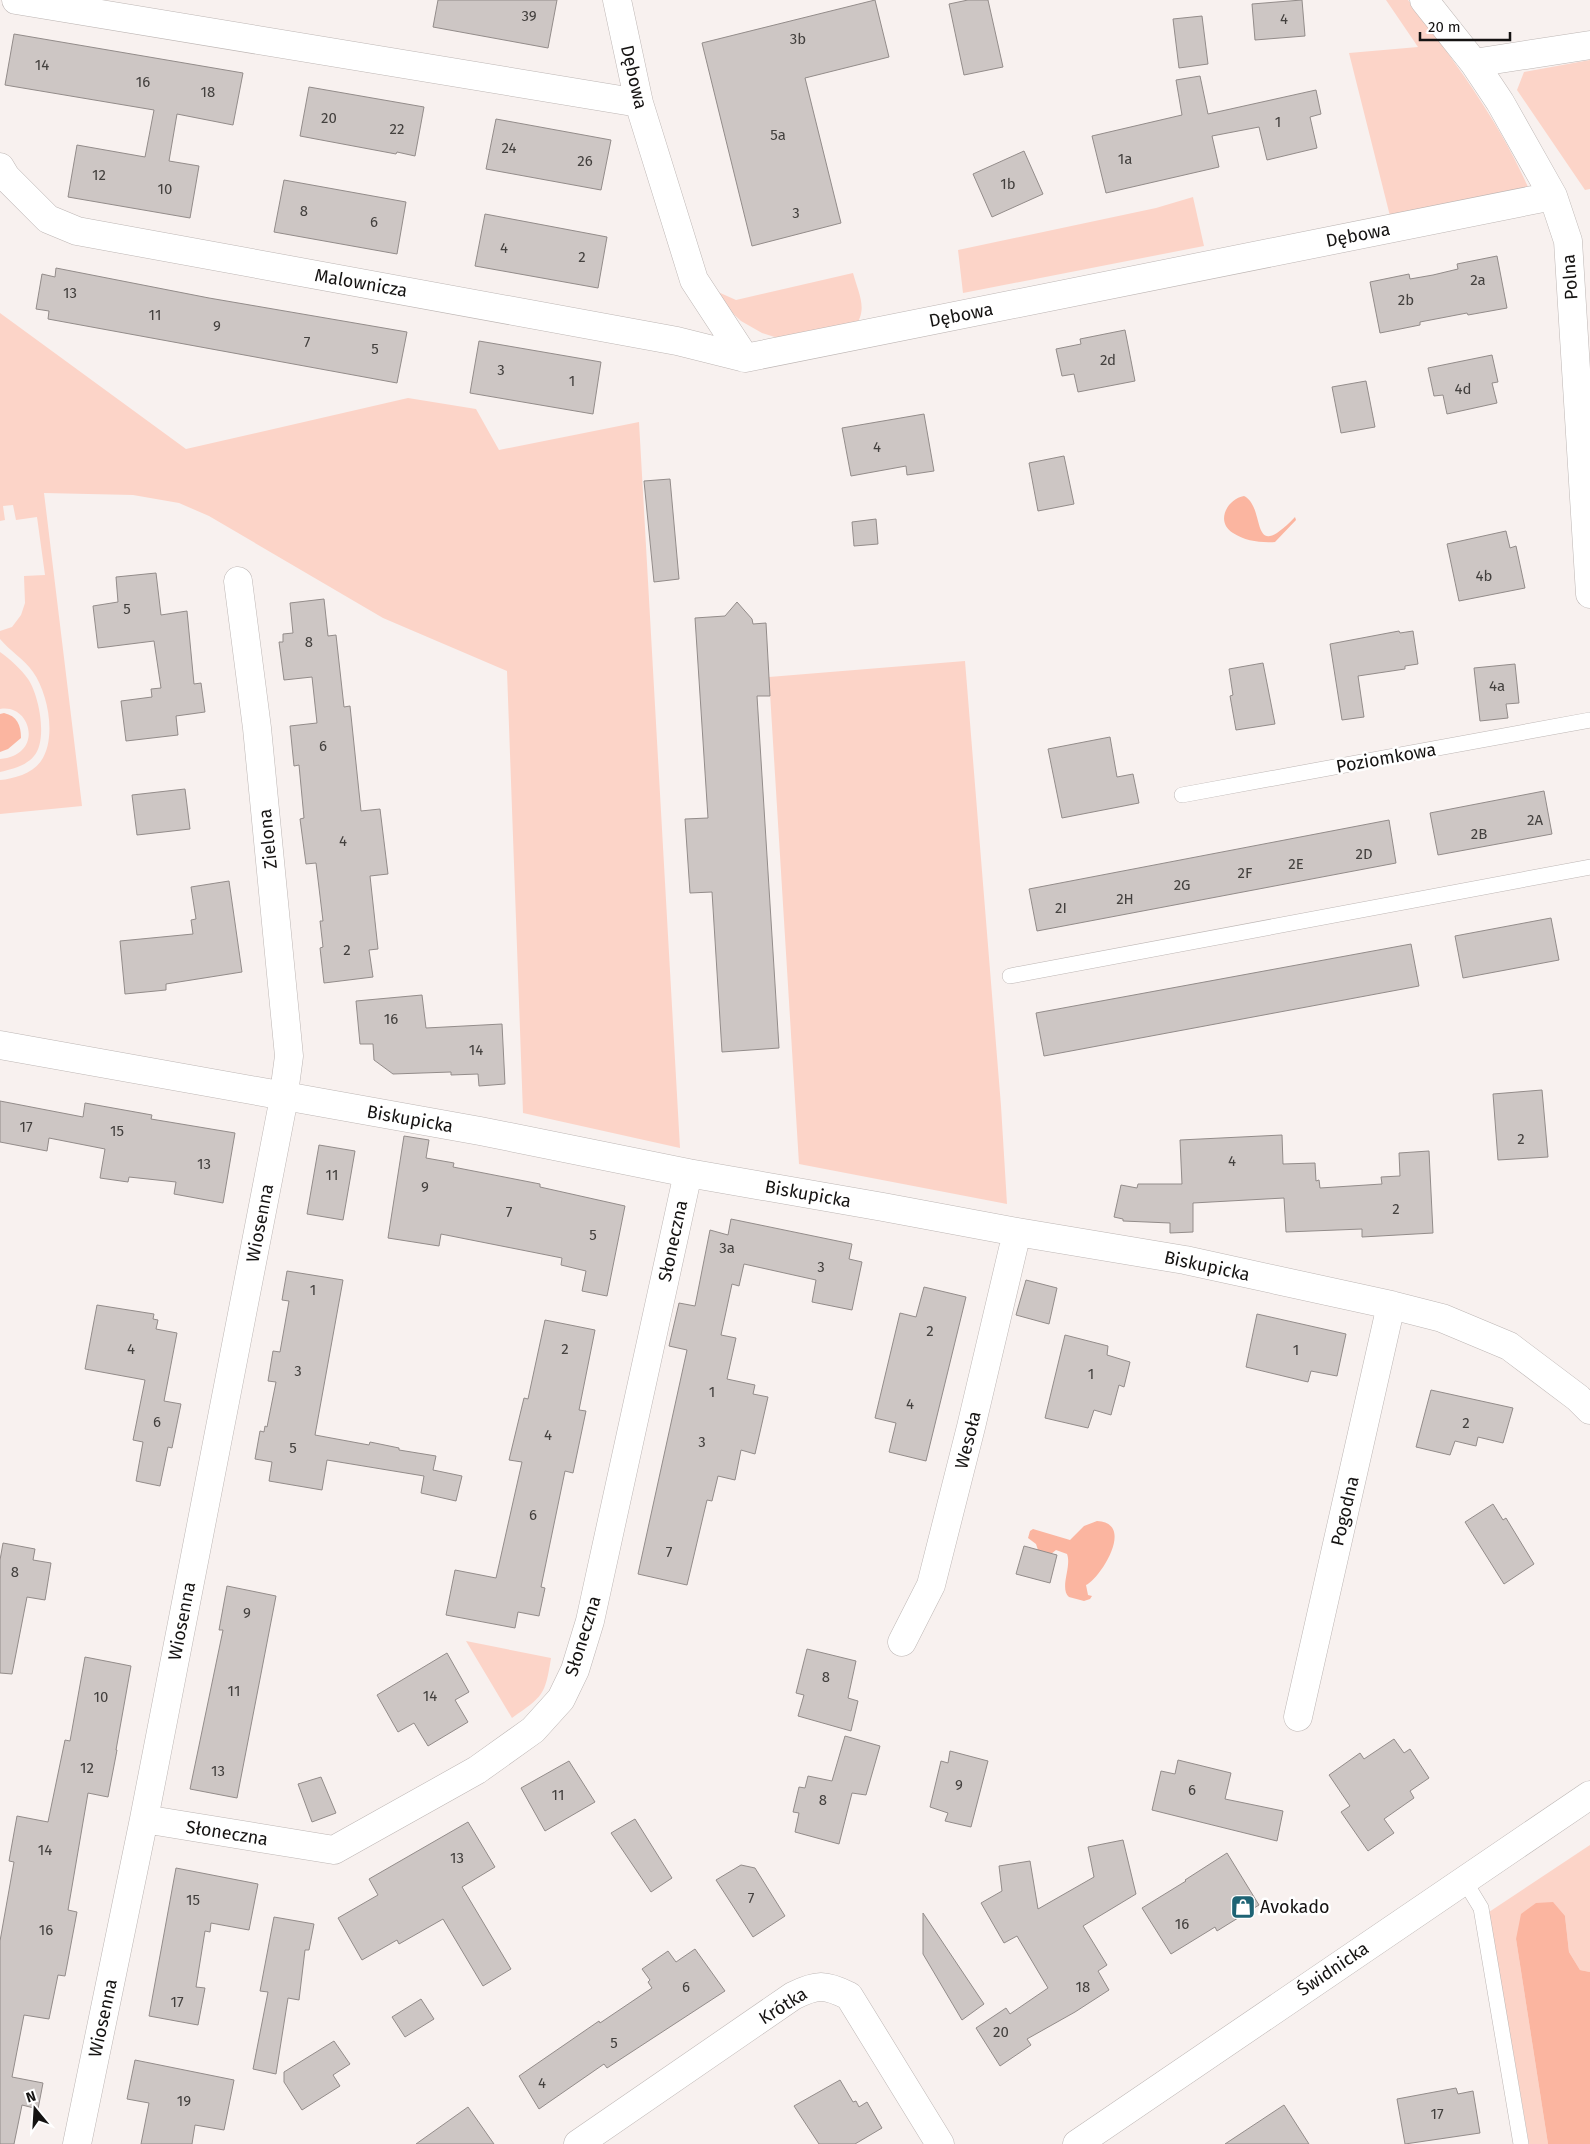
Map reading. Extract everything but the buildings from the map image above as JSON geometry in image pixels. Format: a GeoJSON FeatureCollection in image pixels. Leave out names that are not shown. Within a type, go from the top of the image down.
{"type":"FeatureCollection","features":[{"type":"Feature","properties":{"kind":"street"},"geometry":{"type":"LineString","coordinates":[[16,0],[639,102]]}},
{"type":"Feature","properties":{"kind":"street","name":"Dębowa"},"geometry":{"type":"LineString","coordinates":[[616,0],[639,102],[694,280],[745,358],[1554,196]]}},
{"type":"Feature","properties":{"kind":"street","name":"Polna"},"geometry":{"type":"LineString","coordinates":[[1424,0],[1474,64],[1500,102],[1554,196],[1568,241],[1590,594]]}},
{"type":"Feature","properties":{"kind":"street"},"geometry":{"type":"LineString","coordinates":[[1474,64],[1590,45]]}},
{"type":"Feature","properties":{"kind":"street","name":"Malownicza"},"geometry":{"type":"LineString","coordinates":[[0,168],[6,177],[48,219],[77,231],[667,339],[745,358]]}},
{"type":"Feature","properties":{"kind":"street","name":"Zielona"},"geometry":{"type":"LineString","coordinates":[[238,581],[257,728],[290,1056],[284,1097]]}},
{"type":"Feature","properties":{"kind":"street","name":"Biskupicka"},"geometry":{"type":"LineString","coordinates":[[0,1045],[480,1131],[688,1173],[1185,1260],[1391,1306],[1442,1318],[1509,1346],[1578,1398],[1590,1410]]}},
{"type":"Feature","properties":{"kind":"street","name":"Wiosenna"},"geometry":{"type":"LineString","coordinates":[[77,2144],[144,1819],[284,1097]]}},
{"type":"Feature","properties":{"kind":"street","name":"Słoneczna"},"geometry":{"type":"LineString","coordinates":[[144,1819],[334,1850],[476,1770],[533,1730],[560,1699],[575,1670],[590,1621],[688,1173]]}},
{"type":"Feature","properties":{"kind":"street","name":"Wesoła"},"geometry":{"type":"LineString","coordinates":[[902,1642],[930,1585],[971,1427],[1017,1232]]}},
{"type":"Feature","properties":{"kind":"street","name":"Pogodna"},"geometry":{"type":"LineString","coordinates":[[1298,1717],[1391,1306]]}},
{"type":"Feature","properties":{"kind":"street","name":"Świdnicka"},"geometry":{"type":"LineString","coordinates":[[1077,2144],[1590,1795]]}},
{"type":"Feature","properties":{"kind":"street","name":"Krótka"},"geometry":{"type":"LineString","coordinates":[[578,2144],[794,1996],[811,1987],[830,1987],[849,1996],[940,2144]]}},
{"type":"Feature","properties":{"kind":"lane","name":"Poziomkowa"},"geometry":{"type":"LineString","coordinates":[[1182,795],[1590,720]]}},
{"type":"Feature","properties":{"kind":"lane"},"geometry":{"type":"LineString","coordinates":[[1010,976],[1590,867]]}},
{"type":"Feature","properties":{"kind":"lane"},"geometry":{"type":"LineString","coordinates":[[1464,1880],[1481,1908],[1521,2144]]}},
{"type":"Feature","properties":{"kind":"shaded area"},"geometry":{"type":"Polygon","coordinates":[[[1386,0],[1408,0],[1474,90],[1503,137],[1528,187],[1390,216],[1349,53],[1418,47],[1386,0]]]}},
{"type":"Feature","properties":{"kind":"shaded area"},"geometry":{"type":"Polygon","coordinates":[[[1590,60],[1590,189],[1585,190],[1517,90],[1524,72],[1590,60]]]}},
{"type":"Feature","properties":{"kind":"shaded area"},"geometry":{"type":"Polygon","coordinates":[[[1193,197],[1204,246],[963,293],[958,250],[1156,208],[1193,197]]]}},
{"type":"Feature","properties":{"kind":"shaded area"},"geometry":{"type":"Polygon","coordinates":[[[853,273],[862,309],[858,322],[853,329],[778,338],[762,333],[741,321],[725,306],[718,292],[736,300],[853,273]]]}},
{"type":"Feature","properties":{"kind":"shaded area"},"geometry":{"type":"Polygon","coordinates":[[[0,313],[186,449],[408,398],[476,409],[499,450],[639,422],[680,1148],[523,1113],[507,671],[383,618],[209,516],[179,503],[133,495],[44,493],[82,806],[0,814],[0,780],[23,775],[38,765],[46,751],[49,740],[49,716],[43,692],[33,672],[0,639],[0,631],[12,627],[21,615],[25,603],[24,576],[45,575],[37,517],[16,520],[13,505],[3,506],[5,520],[0,521],[0,313]]]}},
{"type":"Feature","properties":{"kind":"shaded area"},"geometry":{"type":"Polygon","coordinates":[[[1244,496],[1251,502],[1260,529],[1264,535],[1270,536],[1280,531],[1295,517],[1296,520],[1275,542],[1253,541],[1238,536],[1228,528],[1224,517],[1228,506],[1244,496]]]}},
{"type":"Feature","properties":{"kind":"shaded area"},"geometry":{"type":"Polygon","coordinates":[[[0,652],[19,668],[32,686],[38,706],[41,739],[38,749],[31,759],[18,767],[0,772],[0,759],[14,755],[23,749],[28,740],[28,730],[25,721],[19,714],[11,709],[0,709],[0,652]]]}},
{"type":"Feature","properties":{"kind":"shaded area"},"geometry":{"type":"Polygon","coordinates":[[[965,661],[1001,1106],[1007,1204],[799,1164],[769,677],[965,661]]]}},
{"type":"Feature","properties":{"kind":"shaded area"},"geometry":{"type":"Polygon","coordinates":[[[4,713],[15,719],[20,729],[21,738],[8,749],[0,752],[0,714],[4,713]]]}},
{"type":"Feature","properties":{"kind":"shaded area"},"geometry":{"type":"Polygon","coordinates":[[[1097,1521],[1109,1524],[1114,1531],[1114,1541],[1105,1564],[1092,1581],[1086,1585],[1088,1595],[1092,1596],[1084,1601],[1069,1597],[1066,1593],[1067,1554],[1056,1550],[1051,1554],[1038,1550],[1036,1544],[1028,1538],[1030,1531],[1033,1529],[1070,1540],[1084,1526],[1097,1521]]]}},
{"type":"Feature","properties":{"kind":"shaded area"},"geometry":{"type":"Polygon","coordinates":[[[466,1641],[551,1658],[547,1680],[541,1694],[512,1718],[466,1641]]]}},
{"type":"Feature","properties":{"kind":"shaded area"},"geometry":{"type":"Polygon","coordinates":[[[1590,1845],[1590,1972],[1580,1970],[1569,1952],[1565,1916],[1516,1939],[1548,2144],[1529,2144],[1489,1912],[1590,1845]]]}},
{"type":"Feature","properties":{"kind":"shaded area"},"geometry":{"type":"Polygon","coordinates":[[[1553,1902],[1565,1916],[1569,1952],[1580,1970],[1590,1972],[1590,2144],[1548,2144],[1516,1939],[1521,1914],[1536,1903],[1553,1902]]]}},
{"type":"Feature","properties":{"kind":"place","name":"Avokado"},"geometry":{"type":"Point","coordinates":[1243,1907]}}]}
